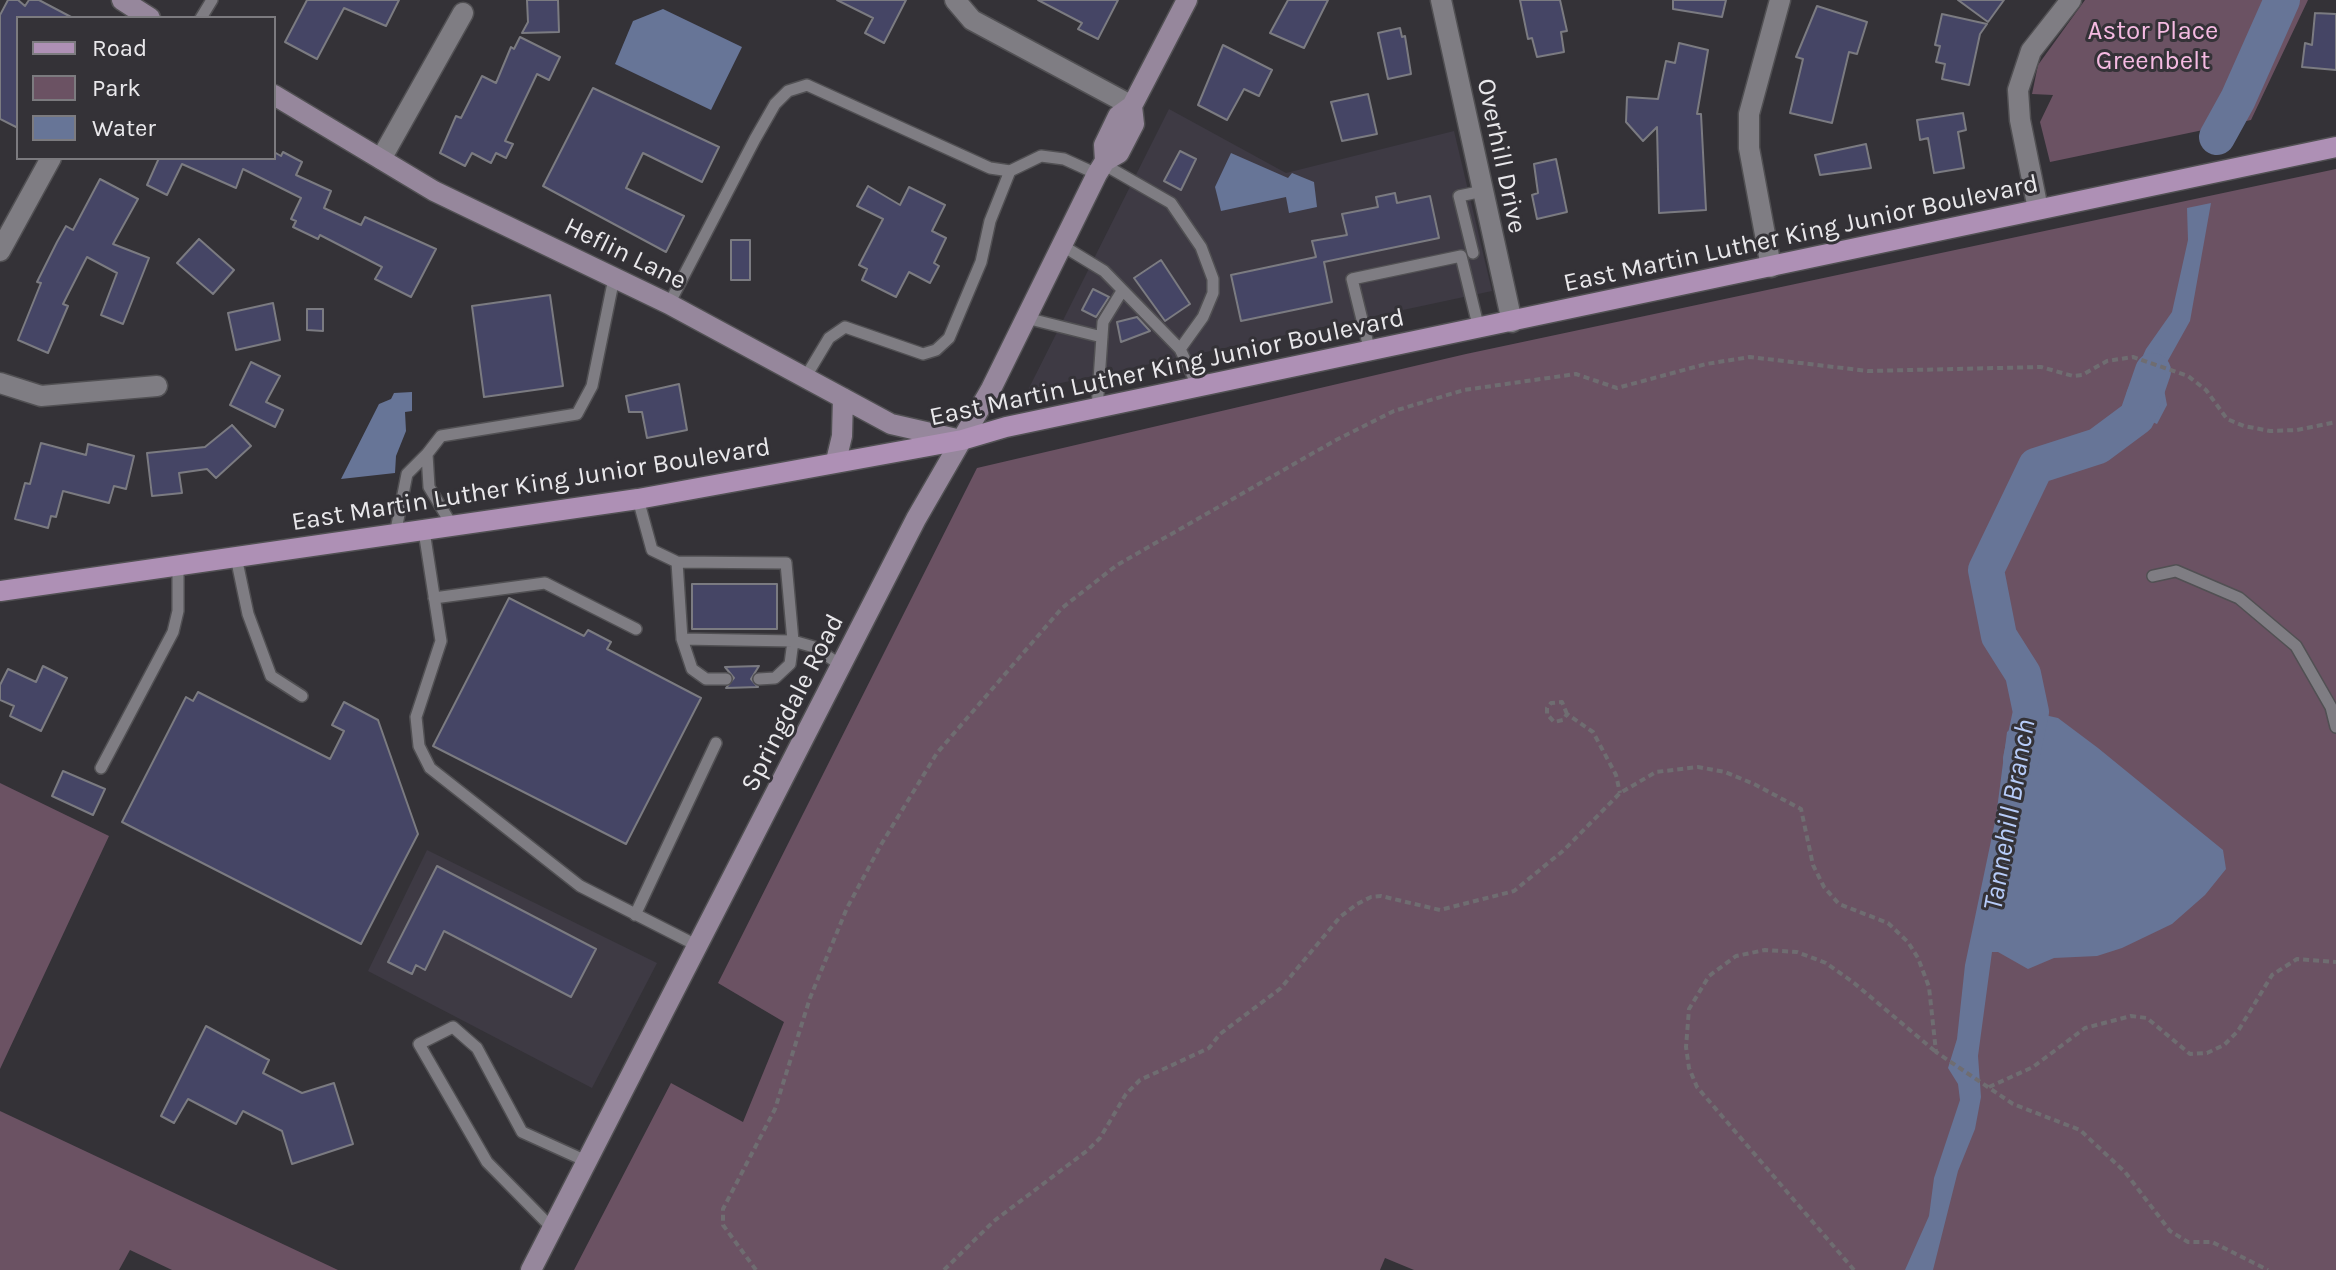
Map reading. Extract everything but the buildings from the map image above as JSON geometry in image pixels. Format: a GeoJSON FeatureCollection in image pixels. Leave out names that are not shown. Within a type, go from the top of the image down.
{"type":"FeatureCollection","features":[{"type":"Feature","properties":{"kind":"main road","name":"Springdale Road"},"geometry":{"type":"LineString","coordinates":[[531,1270],[916,519],[962,440],[1063,246],[1102,167],[1104,145],[1118,116],[1132,106],[1187,0]]}},
{"type":"Feature","properties":{"kind":"main road","name":"Heflin Lane"},"geometry":{"type":"LineString","coordinates":[[276,96],[434,191],[669,304],[891,424],[962,440]]}},
{"type":"Feature","properties":{"kind":"main road","name":"East Martin Luther King Junior Boulevard"},"geometry":{"type":"LineString","coordinates":[[0,591],[638,499],[962,440],[1198,387],[2336,147]]}},
{"type":"Feature","properties":{"kind":"main road"},"geometry":{"type":"LineString","coordinates":[[836,461],[842,436],[843,398]]}},
{"type":"Feature","properties":{"kind":"street"},"geometry":{"type":"LineString","coordinates":[[955,0],[972,20],[1132,106]]}},
{"type":"Feature","properties":{"kind":"street","name":"Overhill Drive"},"geometry":{"type":"LineString","coordinates":[[1441,0],[1512,322]]}},
{"type":"Feature","properties":{"kind":"street"},"geometry":{"type":"LineString","coordinates":[[1771,267],[1749,148],[1749,114],[1780,0]]}},
{"type":"Feature","properties":{"kind":"street"},"geometry":{"type":"LineString","coordinates":[[2038,209],[2020,120],[2018,90],[2031,51],[2071,0]]}},
{"type":"Feature","properties":{"kind":"street"},"geometry":{"type":"LineString","coordinates":[[381,159],[463,13]]}},
{"type":"Feature","properties":{"kind":"street"},"geometry":{"type":"LineString","coordinates":[[0,251],[50,160]]}},
{"type":"Feature","properties":{"kind":"street"},"geometry":{"type":"LineString","coordinates":[[0,383],[41,396],[157,386]]}},
{"type":"Feature","properties":{"kind":"lane"},"geometry":{"type":"LineString","coordinates":[[669,304],[775,104],[788,91],[807,85],[990,168],[1010,171],[1041,156],[1064,159],[1102,167],[1171,203],[1201,247],[1213,279],[1213,293],[1203,317],[1180,349]]}},
{"type":"Feature","properties":{"kind":"lane"},"geometry":{"type":"LineString","coordinates":[[805,378],[829,338],[845,327],[923,354],[936,350],[949,338],[981,262],[990,221],[1010,171]]}},
{"type":"Feature","properties":{"kind":"lane"},"geometry":{"type":"LineString","coordinates":[[1479,329],[1459,196],[1483,191]]}},
{"type":"Feature","properties":{"kind":"lane"},"geometry":{"type":"LineString","coordinates":[[1063,246],[1104,271],[1180,349],[1198,387]]}},
{"type":"Feature","properties":{"kind":"lane"},"geometry":{"type":"LineString","coordinates":[[1370,352],[1352,279],[1495,248]]}},
{"type":"Feature","properties":{"kind":"lane"},"geometry":{"type":"LineString","coordinates":[[395,535],[407,474],[441,436],[577,414],[592,386],[614,278]]}},
{"type":"Feature","properties":{"kind":"lane"},"geometry":{"type":"LineString","coordinates":[[1097,409],[1103,322],[1122,291]]}},
{"type":"Feature","properties":{"kind":"lane"},"geometry":{"type":"LineString","coordinates":[[1026,318],[1102,337]]}},
{"type":"Feature","properties":{"kind":"lane"},"geometry":{"type":"LineString","coordinates":[[427,454],[429,487],[453,527]]}},
{"type":"Feature","properties":{"kind":"lane"},"geometry":{"type":"LineString","coordinates":[[638,499],[652,550],[677,562],[786,563],[793,641],[790,664],[775,678],[759,679]]}},
{"type":"Feature","properties":{"kind":"lane"},"geometry":{"type":"LineString","coordinates":[[424,531],[441,641],[416,717],[419,746],[430,768],[580,886],[698,946]]}},
{"type":"Feature","properties":{"kind":"lane"},"geometry":{"type":"LineString","coordinates":[[236,557],[248,614],[271,676],[302,696]]}},
{"type":"Feature","properties":{"kind":"lane"},"geometry":{"type":"LineString","coordinates":[[677,562],[682,639],[692,669],[706,679],[726,679]]}},
{"type":"Feature","properties":{"kind":"lane"},"geometry":{"type":"LineString","coordinates":[[101,768],[173,632],[178,611],[178,566]]}},
{"type":"Feature","properties":{"kind":"lane"},"geometry":{"type":"LineString","coordinates":[[2153,576],[2176,571],[2239,598],[2296,646],[2331,707],[2336,727]]}},
{"type":"Feature","properties":{"kind":"lane"},"geometry":{"type":"LineString","coordinates":[[434,598],[545,583],[636,629]]}},
{"type":"Feature","properties":{"kind":"lane"},"geometry":{"type":"LineString","coordinates":[[682,639],[793,641],[814,647],[842,666]]}},
{"type":"Feature","properties":{"kind":"lane"},"geometry":{"type":"LineString","coordinates":[[635,915],[716,743]]}},
{"type":"Feature","properties":{"kind":"lane"},"geometry":{"type":"LineString","coordinates":[[552,1228],[487,1162],[419,1044],[453,1027],[477,1048],[522,1132],[586,1161]]}},
{"type":"Feature","properties":{"kind":"path"},"geometry":{"type":"LineString","coordinates":[[756,1270],[721,1219],[775,1109],[802,1035],[810,998],[847,908],[937,753],[1062,608],[1117,565],[1215,506],[1369,423],[1415,403],[1464,390],[1576,374],[1617,388],[1737,358],[1868,371],[2041,367],[2073,376],[2082,375],[2107,361],[2133,357],[2177,371],[2206,390],[2227,419],[2244,426],[2270,431],[2297,430],[2336,422]]}},
{"type":"Feature","properties":{"kind":"path"},"geometry":{"type":"LineString","coordinates":[[1567,714],[1563,720],[1554,722],[1547,708],[1551,703],[1562,702],[1567,714],[1593,732],[1616,775],[1620,793]]}},
{"type":"Feature","properties":{"kind":"path"},"geometry":{"type":"LineString","coordinates":[[944,1270],[994,1221],[1088,1150],[1100,1138],[1126,1094],[1140,1080],[1209,1048],[1220,1034],[1281,988],[1340,917],[1357,904],[1381,896],[1440,910],[1514,891],[1564,850],[1620,793],[1656,772],[1698,767],[1725,772],[1794,803],[1804,816],[1813,865],[1824,887],[1839,904],[1888,923],[1900,932],[1918,958],[1929,987],[1936,1052]]}},
{"type":"Feature","properties":{"kind":"path"},"geometry":{"type":"LineString","coordinates":[[1854,1270],[1697,1087],[1689,1068],[1686,1047],[1689,1009],[1709,976],[1736,956],[1765,950],[1797,952],[1826,963],[1893,1012],[1927,1047],[1943,1058],[2013,1104],[2058,1120],[2091,1138],[2131,1180],[2170,1231],[2188,1242],[2212,1242],[2268,1270]]}},
{"type":"Feature","properties":{"kind":"path"},"geometry":{"type":"LineString","coordinates":[[1989,1087],[2033,1067],[2085,1028],[2131,1016],[2147,1018],[2190,1054],[2207,1053],[2224,1045],[2238,1031],[2272,975],[2297,959],[2336,962]]}},
{"type":"Feature","properties":{"kind":"shaded area"},"geometry":{"type":"Polygon","coordinates":[[[1169,109],[1286,173],[1454,131],[1492,291],[1028,390],[1169,109]]]}},
{"type":"Feature","properties":{"kind":"shaded area"},"geometry":{"type":"Polygon","coordinates":[[[427,850],[657,963],[592,1088],[368,971],[427,850]]]}},
{"type":"Feature","properties":{"kind":"green space","name":"Astor Place Greenbelt"},"geometry":{"type":"Polygon","coordinates":[[[2085,0],[2308,0],[2251,120],[2050,162],[2040,122],[2053,95],[2032,94],[2038,65],[2085,0]]]}},
{"type":"Feature","properties":{"kind":"green space"},"geometry":{"type":"Polygon","coordinates":[[[2336,169],[2336,1270],[1414,1270],[1385,1258],[1380,1270],[574,1270],[671,1083],[743,1122],[784,1022],[718,983],[977,468],[1466,354],[2336,169]]]}},
{"type":"Feature","properties":{"kind":"green space"},"geometry":{"type":"Polygon","coordinates":[[[0,783],[109,836],[0,1069],[0,783]]]}},
{"type":"Feature","properties":{"kind":"green space"},"geometry":{"type":"Polygon","coordinates":[[[0,1111],[338,1270],[172,1270],[130,1250],[119,1270],[0,1270],[0,1111]]]}},
{"type":"Feature","properties":{"kind":"water"},"geometry":{"type":"Polygon","coordinates":[[[663,9],[742,47],[711,110],[615,64],[633,21],[663,9]]]}},
{"type":"Feature","properties":{"kind":"water"},"geometry":{"type":"Polygon","coordinates":[[[1231,153],[1288,178],[1292,173],[1314,182],[1317,207],[1289,213],[1286,197],[1221,211],[1215,187],[1231,153]]]}},
{"type":"Feature","properties":{"kind":"water"},"geometry":{"type":"Polygon","coordinates":[[[2211,203],[2190,321],[2161,373],[2167,405],[2157,424],[2123,410],[2127,391],[2146,349],[2172,312],[2188,240],[2187,208],[2211,203]]]}},
{"type":"Feature","properties":{"kind":"water"},"geometry":{"type":"Polygon","coordinates":[[[412,392],[412,411],[405,412],[406,431],[396,456],[395,473],[341,479],[379,404],[391,399],[394,393],[412,392]]]}},
{"type":"Feature","properties":{"kind":"water"},"geometry":{"type":"Polygon","coordinates":[[[2031,712],[2058,718],[2098,748],[2223,850],[2226,869],[2205,895],[2172,924],[2122,948],[2097,956],[2054,958],[2028,969],[1998,952],[1992,952],[1978,1056],[1981,1097],[1975,1129],[1958,1171],[1933,1270],[1905,1270],[1929,1216],[1934,1178],[1960,1100],[1958,1084],[1948,1068],[1957,1039],[1965,965],[1996,817],[2007,732],[2031,712]]]}},
{"type":"Feature","properties":{"kind":"waterway","name":"Tannehill Branch"},"geometry":{"type":"LineString","coordinates":[[2217,137],[2238,99],[2282,0]]}},
{"type":"Feature","properties":{"kind":"waterway","name":"Tannehill Branch"},"geometry":{"type":"LineString","coordinates":[[2021,759],[2031,712],[2023,674],[1999,636],[1986,570],[2036,466],[2098,446],[2137,417],[2153,371]]}}]}
